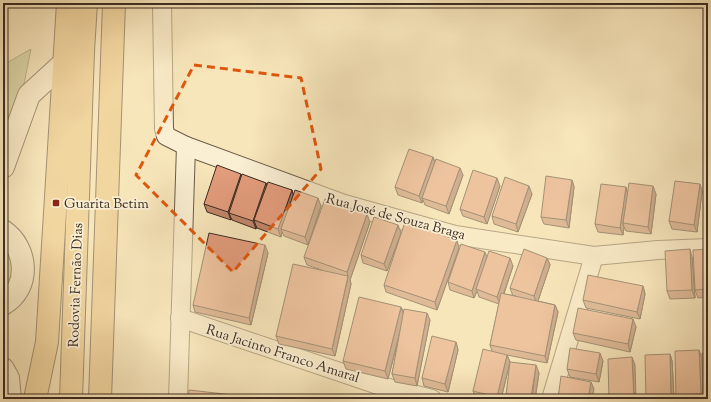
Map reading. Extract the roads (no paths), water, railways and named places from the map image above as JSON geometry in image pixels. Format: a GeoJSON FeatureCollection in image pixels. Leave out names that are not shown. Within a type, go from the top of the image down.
{"type":"FeatureCollection","features":[{"type":"Feature","properties":{"kind":"main road"},"geometry":{"type":"LineString","coordinates":[[35,399],[47,342],[68,3]]}},
{"type":"Feature","properties":{"kind":"main road","name":"Rodovia Fernão Dias"},"geometry":{"type":"LineString","coordinates":[[71,399],[82,59],[86,3]]}},
{"type":"Feature","properties":{"kind":"main road","name":"Rodovia Fernão Dias"},"geometry":{"type":"LineString","coordinates":[[101,397],[114,3]]}},
{"type":"Feature","properties":{"kind":"main road"},"geometry":{"type":"LineString","coordinates":[[3,167],[29,95],[64,63]]}},
{"type":"Feature","properties":{"kind":"main road"},"geometry":{"type":"LineString","coordinates":[[3,231],[10,236],[19,248],[23,262],[22,277],[17,291],[8,302],[3,304]]}},
{"type":"Feature","properties":{"kind":"main road"},"geometry":{"type":"LineString","coordinates":[[3,369],[8,378],[10,399]]}},
{"type":"Feature","properties":{"kind":"street","name":"Rua José de Souza Braga"},"geometry":{"type":"LineString","coordinates":[[162,3],[164,128],[166,136],[186,146],[344,204],[455,235],[594,256],[658,250],[708,248]]}},
{"type":"Feature","properties":{"kind":"street"},"geometry":{"type":"LineString","coordinates":[[178,399],[186,146]]}},
{"type":"Feature","properties":{"kind":"street"},"geometry":{"type":"LineString","coordinates":[[551,399],[594,256]]}},
{"type":"Feature","properties":{"kind":"street","name":"Rua Jacinto Franco Amaral"},"geometry":{"type":"LineString","coordinates":[[180,318],[380,392],[432,399]]}},
{"type":"Feature","properties":{"kind":"place","name":"Guarita Betim"},"geometry":{"type":"Point","coordinates":[56,203]}}]}
